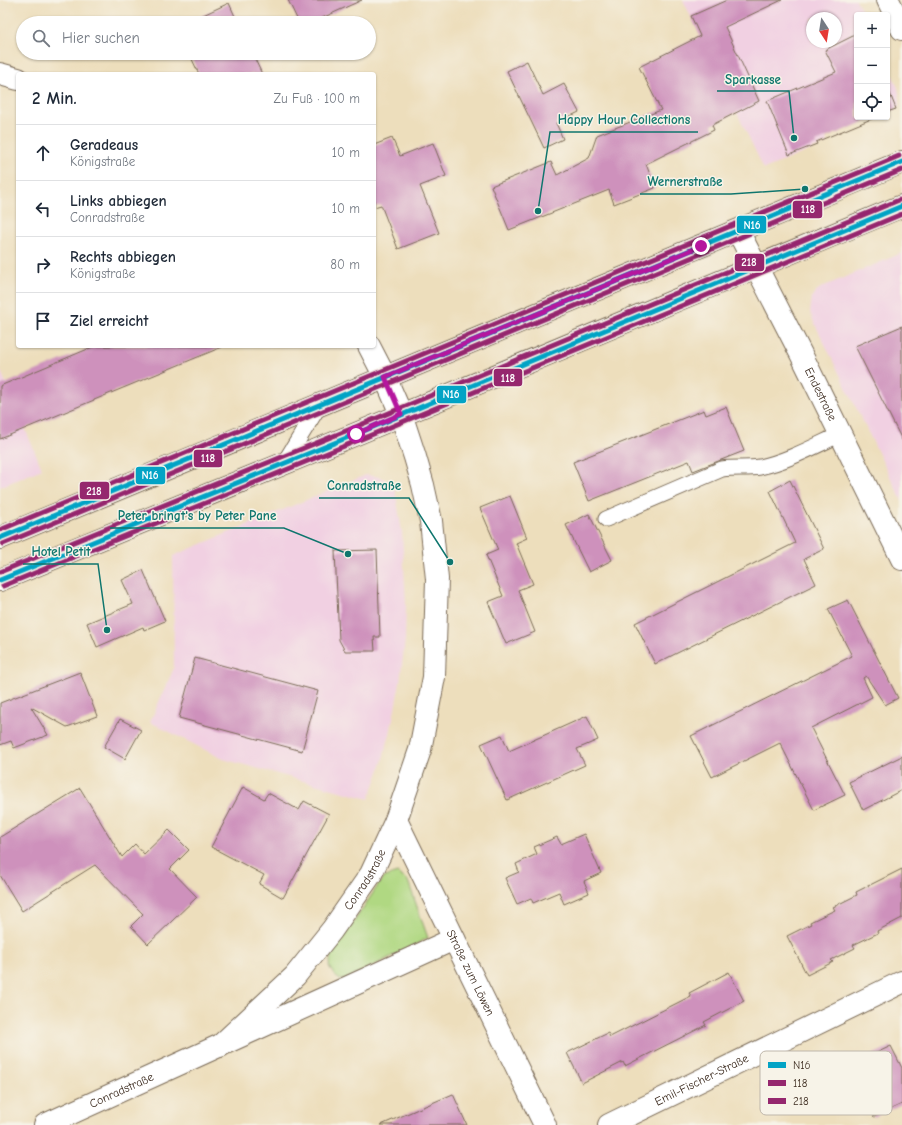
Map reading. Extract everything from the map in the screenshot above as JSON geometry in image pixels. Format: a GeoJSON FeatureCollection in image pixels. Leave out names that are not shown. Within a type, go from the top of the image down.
{"type":"FeatureCollection","features":[{"type":"Feature","properties":{"kind":"street"},"geometry":{"type":"LineString","coordinates":[[888,0],[902,29]]}},
{"type":"Feature","properties":{"kind":"street"},"geometry":{"type":"LineString","coordinates":[[0,538],[902,162]]}},
{"type":"Feature","properties":{"kind":"street"},"geometry":{"type":"LineString","coordinates":[[0,580],[902,206]]}},
{"type":"Feature","properties":{"kind":"street","name":"Endestraße"},"geometry":{"type":"LineString","coordinates":[[738,231],[802,354],[902,559]]}},
{"type":"Feature","properties":{"kind":"street","name":"Conradstraße"},"geometry":{"type":"LineString","coordinates":[[220,1046],[295,976],[316,950],[371,874],[396,820],[420,750],[434,677],[437,579],[431,521],[416,457],[401,414],[385,377],[370,348]]}},
{"type":"Feature","properties":{"kind":"street","name":"Straße zum Löwen"},"geometry":{"type":"LineString","coordinates":[[396,820],[545,1125]]}},
{"type":"Feature","properties":{"kind":"street","name":"Conradstraße"},"geometry":{"type":"LineString","coordinates":[[45,1125],[454,939]]}},
{"type":"Feature","properties":{"kind":"street","name":"Emil-Fischer-Straße"},"geometry":{"type":"LineString","coordinates":[[761,1051],[902,982]]}},
{"type":"Feature","properties":{"kind":"street","name":"Emil-Fischer-Straße"},"geometry":{"type":"LineString","coordinates":[[609,1125],[760,1051]]}},
{"type":"Feature","properties":{"kind":"lane"},"geometry":{"type":"LineString","coordinates":[[284,463],[319,406]]}},
{"type":"Feature","properties":{"kind":"lane"},"geometry":{"type":"LineString","coordinates":[[606,518],[722,469],[760,467],[790,457],[841,434]]}},
{"type":"Feature","properties":{"kind":"shaded area"},"geometry":{"type":"Polygon","coordinates":[[[683,0],[856,0],[862,12],[854,12],[854,119],[826,138],[827,143],[764,169],[683,0]]]}},
{"type":"Feature","properties":{"kind":"shaded area"},"geometry":{"type":"Polygon","coordinates":[[[890,71],[898,88],[900,100],[898,108],[890,111],[890,71]]]}},
{"type":"Feature","properties":{"kind":"shaded area"},"geometry":{"type":"Polygon","coordinates":[[[902,253],[902,501],[810,312],[812,297],[815,292],[822,287],[902,253]]]}},
{"type":"Feature","properties":{"kind":"shaded area"},"geometry":{"type":"Polygon","coordinates":[[[0,369],[42,469],[0,487],[0,369]]]}},
{"type":"Feature","properties":{"kind":"shaded area"},"geometry":{"type":"Polygon","coordinates":[[[366,475],[381,477],[395,489],[402,532],[406,604],[405,639],[400,682],[390,734],[380,769],[369,799],[223,759],[150,722],[174,668],[173,556],[366,475]]]}},
{"type":"Feature","properties":{"kind":"green space"},"geometry":{"type":"Polygon","coordinates":[[[397,873],[408,881],[428,938],[349,978],[340,980],[334,975],[329,966],[331,956],[383,878],[397,873]]]}},
{"type":"Feature","properties":{"kind":"building"},"geometry":{"type":"Polygon","coordinates":[[[288,0],[362,0],[327,16],[296,16],[288,0]]]}},
{"type":"Feature","properties":{"kind":"building"},"geometry":{"type":"Polygon","coordinates":[[[727,0],[782,0],[725,27],[759,101],[712,125],[714,130],[646,164],[655,188],[614,204],[609,190],[509,230],[491,186],[551,162],[557,175],[589,158],[597,135],[661,110],[639,67],[700,36],[691,16],[727,0]]]}},
{"type":"Feature","properties":{"kind":"building"},"geometry":{"type":"Polygon","coordinates":[[[229,3],[235,16],[201,16],[229,3]]]}},
{"type":"Feature","properties":{"kind":"building"},"geometry":{"type":"Polygon","coordinates":[[[854,36],[854,120],[869,120],[789,155],[767,101],[836,72],[825,50],[829,48],[842,48],[842,42],[854,36]]]}},
{"type":"Feature","properties":{"kind":"building"},"geometry":{"type":"Polygon","coordinates":[[[192,60],[255,60],[261,72],[198,72],[192,60]]]}},
{"type":"Feature","properties":{"kind":"building"},"geometry":{"type":"Polygon","coordinates":[[[527,61],[543,95],[564,84],[579,112],[556,123],[563,139],[544,148],[507,71],[527,61]]]}},
{"type":"Feature","properties":{"kind":"building"},"geometry":{"type":"Polygon","coordinates":[[[890,94],[896,109],[890,111],[890,94]]]}},
{"type":"Feature","properties":{"kind":"building"},"geometry":{"type":"Polygon","coordinates":[[[392,138],[400,156],[433,143],[446,176],[420,186],[439,233],[398,249],[381,205],[376,206],[376,144],[392,138]]]}},
{"type":"Feature","properties":{"kind":"building"},"geometry":{"type":"Polygon","coordinates":[[[902,326],[902,440],[855,346],[902,326]]]}},
{"type":"Feature","properties":{"kind":"building"},"geometry":{"type":"Polygon","coordinates":[[[90,348],[220,348],[0,439],[0,386],[90,348]]]}},
{"type":"Feature","properties":{"kind":"building"},"geometry":{"type":"Polygon","coordinates":[[[726,407],[744,451],[693,471],[689,461],[589,501],[573,462],[704,410],[706,415],[726,407]]]}},
{"type":"Feature","properties":{"kind":"building"},"geometry":{"type":"Polygon","coordinates":[[[790,480],[824,549],[804,559],[816,584],[655,664],[635,623],[795,543],[770,491],[790,480]]]}},
{"type":"Feature","properties":{"kind":"building"},"geometry":{"type":"Polygon","coordinates":[[[510,496],[527,538],[516,543],[533,584],[518,590],[535,632],[506,644],[488,602],[503,596],[486,555],[498,550],[480,508],[510,496]]]}},
{"type":"Feature","properties":{"kind":"building"},"geometry":{"type":"Polygon","coordinates":[[[589,514],[612,560],[589,572],[566,525],[589,514]]]}},
{"type":"Feature","properties":{"kind":"building"},"geometry":{"type":"Polygon","coordinates":[[[377,550],[380,637],[374,637],[375,651],[345,651],[339,640],[335,551],[377,550]]]}},
{"type":"Feature","properties":{"kind":"building"},"geometry":{"type":"Polygon","coordinates":[[[143,570],[165,621],[144,630],[143,627],[97,647],[87,623],[133,604],[122,580],[143,570]]]}},
{"type":"Feature","properties":{"kind":"building"},"geometry":{"type":"Polygon","coordinates":[[[848,600],[898,698],[885,705],[866,676],[863,678],[872,697],[811,728],[845,795],[814,810],[780,743],[712,777],[691,736],[852,656],[828,609],[848,600]]]}},
{"type":"Feature","properties":{"kind":"building"},"geometry":{"type":"Polygon","coordinates":[[[195,658],[318,691],[302,751],[179,718],[195,658]]]}},
{"type":"Feature","properties":{"kind":"building"},"geometry":{"type":"Polygon","coordinates":[[[80,672],[97,716],[67,727],[31,707],[48,735],[14,748],[11,741],[0,745],[0,703],[80,672]]]}},
{"type":"Feature","properties":{"kind":"building"},"geometry":{"type":"Polygon","coordinates":[[[587,716],[598,740],[577,749],[585,765],[507,800],[481,744],[502,735],[509,751],[587,716]]]}},
{"type":"Feature","properties":{"kind":"building"},"geometry":{"type":"Polygon","coordinates":[[[120,719],[141,730],[125,759],[104,747],[120,719]]]}},
{"type":"Feature","properties":{"kind":"building"},"geometry":{"type":"Polygon","coordinates":[[[902,756],[902,790],[863,810],[849,782],[902,756]]]}},
{"type":"Feature","properties":{"kind":"building"},"geometry":{"type":"Polygon","coordinates":[[[243,787],[264,799],[268,793],[299,810],[304,801],[329,814],[283,898],[259,884],[264,875],[211,847],[243,787]]]}},
{"type":"Feature","properties":{"kind":"building"},"geometry":{"type":"Polygon","coordinates":[[[80,788],[122,857],[135,844],[144,854],[169,830],[189,850],[170,869],[197,897],[148,944],[131,926],[143,914],[95,865],[22,911],[0,875],[0,837],[80,788]]]}},
{"type":"Feature","properties":{"kind":"building"},"geometry":{"type":"Polygon","coordinates":[[[584,834],[601,873],[584,881],[589,893],[564,904],[559,892],[533,903],[531,898],[517,904],[505,878],[519,872],[516,864],[537,854],[534,847],[557,837],[561,844],[584,834]]]}},
{"type":"Feature","properties":{"kind":"building"},"geometry":{"type":"Polygon","coordinates":[[[902,869],[902,918],[877,931],[878,933],[853,945],[855,948],[831,960],[833,962],[807,975],[787,936],[811,924],[810,922],[835,910],[833,907],[857,895],[856,892],[902,869]]]}},
{"type":"Feature","properties":{"kind":"building"},"geometry":{"type":"Polygon","coordinates":[[[729,972],[744,1001],[704,1022],[706,1025],[625,1066],[623,1062],[582,1083],[567,1053],[608,1033],[610,1037],[691,996],[689,993],[729,972]]]}},
{"type":"Feature","properties":{"kind":"building"},"geometry":{"type":"Polygon","coordinates":[[[891,1046],[902,1068],[902,1104],[892,1109],[892,1051],[880,1051],[891,1046]]]}},
{"type":"Feature","properties":{"kind":"building"},"geometry":{"type":"Polygon","coordinates":[[[453,1094],[467,1125],[381,1125],[453,1094]]]}},
{"type":"Feature","properties":{"kind":"transit line","name":"218"},"geometry":{"type":"LineString","coordinates":[[0,530],[899,156]]}},
{"type":"Feature","properties":{"kind":"transit line","name":"N16"},"geometry":{"type":"LineString","coordinates":[[0,538],[902,162]]}},
{"type":"Feature","properties":{"kind":"transit line","name":"118"},"geometry":{"type":"LineString","coordinates":[[3,544],[902,170]]}},
{"type":"Feature","properties":{"kind":"transit line","name":"218"},"geometry":{"type":"LineString","coordinates":[[0,572],[353,428],[899,200]]}},
{"type":"Feature","properties":{"kind":"transit line","name":"N16"},"geometry":{"type":"LineString","coordinates":[[0,580],[356,434],[902,206]]}},
{"type":"Feature","properties":{"kind":"transit line","name":"118"},"geometry":{"type":"LineString","coordinates":[[3,586],[359,440],[902,214]]}},
{"type":"Feature","properties":{"kind":"place","name":"Sparkasse"},"geometry":{"type":"Point","coordinates":[794,138]}},
{"type":"Feature","properties":{"kind":"place","name":"Wernerstraße"},"geometry":{"type":"Point","coordinates":[805,189]}},
{"type":"Feature","properties":{"kind":"place","name":"Happy Hour Collections"},"geometry":{"type":"Point","coordinates":[538,211]}},
{"type":"Feature","properties":{"kind":"place","name":"Peter bringt's by Peter Pane"},"geometry":{"type":"Point","coordinates":[348,554]}},
{"type":"Feature","properties":{"kind":"place","name":"Conradstraße"},"geometry":{"type":"Point","coordinates":[450,562]}},
{"type":"Feature","properties":{"kind":"place","name":"Hotel Petit"},"geometry":{"type":"Point","coordinates":[107,630]}},
{"type":"Feature","properties":{"kind":"route"},"geometry":{"type":"LineString","coordinates":[[356,434],[401,414],[385,377],[701,246]]}}]}
